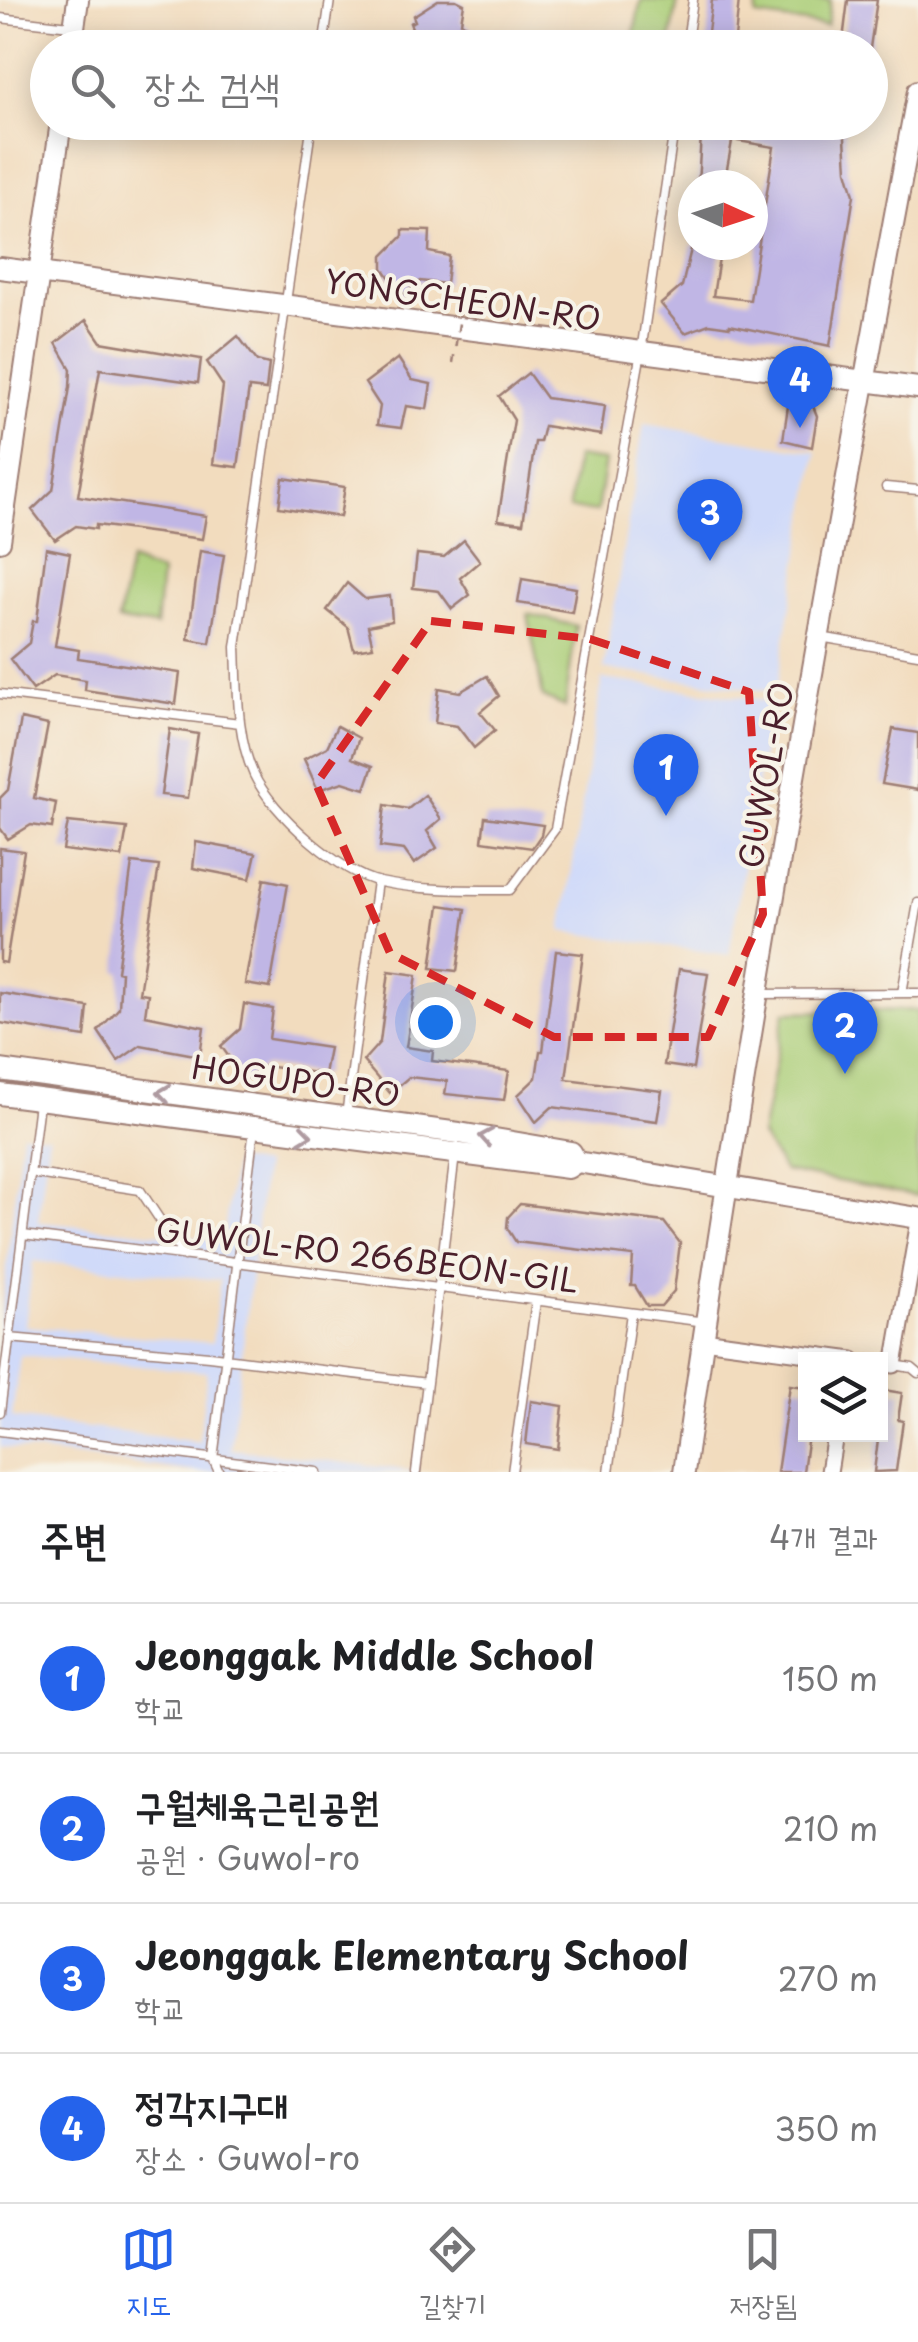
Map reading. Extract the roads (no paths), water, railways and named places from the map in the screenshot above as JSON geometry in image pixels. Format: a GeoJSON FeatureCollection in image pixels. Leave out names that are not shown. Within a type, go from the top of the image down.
{"type":"FeatureCollection","features":[{"type":"Feature","properties":{"kind":"main road"},"geometry":{"type":"LineString","coordinates":[[74,30],[78,0]]}},
{"type":"Feature","properties":{"kind":"main road","name":"GUWOL-RO"},"geometry":{"type":"LineString","coordinates":[[684,1472],[725,1184],[918,91]]}},
{"type":"Feature","properties":{"kind":"main road"},"geometry":{"type":"LineString","coordinates":[[0,541],[6,457],[40,274],[59,140]]}},
{"type":"Feature","properties":{"kind":"main road","name":"YONGCHEON-RO"},"geometry":{"type":"LineString","coordinates":[[0,268],[918,388]]}},
{"type":"Feature","properties":{"kind":"main road","name":"HOGUPO-RO"},"geometry":{"type":"LineString","coordinates":[[0,1070],[571,1152],[577,1162]]}},
{"type":"Feature","properties":{"kind":"main road","name":"HOGUPO-RO"},"geometry":{"type":"LineString","coordinates":[[0,1094],[568,1168],[577,1162],[918,1218]]}},
{"type":"Feature","properties":{"kind":"street"},"geometry":{"type":"LineString","coordinates":[[888,1360],[918,1227]]}},
{"type":"Feature","properties":{"kind":"street"},"geometry":{"type":"LineString","coordinates":[[704,1331],[813,1352]]}},
{"type":"Feature","properties":{"kind":"street"},"geometry":{"type":"LineString","coordinates":[[828,1472],[833,1442]]}},
{"type":"Feature","properties":{"kind":"lane"},"geometry":{"type":"LineString","coordinates":[[326,30],[330,0]]}},
{"type":"Feature","properties":{"kind":"lane"},"geometry":{"type":"LineString","coordinates":[[689,30],[693,0]]}},
{"type":"Feature","properties":{"kind":"lane"},"geometry":{"type":"LineString","coordinates":[[0,18],[46,30]]}},
{"type":"Feature","properties":{"kind":"lane"},"geometry":{"type":"LineString","coordinates":[[309,140],[236,647],[240,723],[254,776],[287,820],[327,855],[376,881],[453,890],[510,890],[555,830],[640,352],[672,140]]}},
{"type":"Feature","properties":{"kind":"lane"},"geometry":{"type":"LineString","coordinates":[[886,487],[918,490]]}},
{"type":"Feature","properties":{"kind":"lane"},"geometry":{"type":"LineString","coordinates":[[820,636],[918,654]]}},
{"type":"Feature","properties":{"kind":"lane"},"geometry":{"type":"LineString","coordinates":[[0,694],[240,723]]}},
{"type":"Feature","properties":{"kind":"lane"},"geometry":{"type":"LineString","coordinates":[[342,1140],[376,881]]}},
{"type":"Feature","properties":{"kind":"lane"},"geometry":{"type":"LineString","coordinates":[[902,993],[918,904]]}},
{"type":"Feature","properties":{"kind":"lane"},"geometry":{"type":"LineString","coordinates":[[758,994],[918,993]]}},
{"type":"Feature","properties":{"kind":"lane"},"geometry":{"type":"LineString","coordinates":[[0,1412],[40,1099]]}},
{"type":"Feature","properties":{"kind":"lane"},"geometry":{"type":"LineString","coordinates":[[220,1472],[213,1459],[254,1130]]}},
{"type":"Feature","properties":{"kind":"lane"},"geometry":{"type":"LineString","coordinates":[[416,1472],[455,1154]]}},
{"type":"Feature","properties":{"kind":"lane"},"geometry":{"type":"LineString","coordinates":[[30,1173],[140,1190],[184,1256]]}},
{"type":"Feature","properties":{"kind":"lane","name":"GUWOL-RO 266BEON-GIL"},"geometry":{"type":"LineString","coordinates":[[22,1234],[632,1313],[704,1331]]}},
{"type":"Feature","properties":{"kind":"lane"},"geometry":{"type":"LineString","coordinates":[[512,1472],[536,1300]]}},
{"type":"Feature","properties":{"kind":"lane"},"geometry":{"type":"LineString","coordinates":[[610,1472],[632,1313]]}},
{"type":"Feature","properties":{"kind":"lane"},"geometry":{"type":"LineString","coordinates":[[9,1338],[226,1358],[427,1383]]}},
{"type":"Feature","properties":{"kind":"lane"},"geometry":{"type":"LineString","coordinates":[[888,1364],[912,1368],[918,1373]]}},
{"type":"Feature","properties":{"kind":"lane"},"geometry":{"type":"LineString","coordinates":[[0,1431],[318,1472]]}},
{"type":"Feature","properties":{"kind":"place","name":"정각지구대"},"geometry":{"type":"Point","coordinates":[800,428]}},
{"type":"Feature","properties":{"kind":"place","name":"Jeonggak Elementary School"},"geometry":{"type":"Point","coordinates":[710,561]}},
{"type":"Feature","properties":{"kind":"place","name":"Jeonggak Middle School"},"geometry":{"type":"Point","coordinates":[666,816]}},
{"type":"Feature","properties":{"kind":"place","name":"구월체육근린공원"},"geometry":{"type":"Point","coordinates":[845,1074]}}]}
